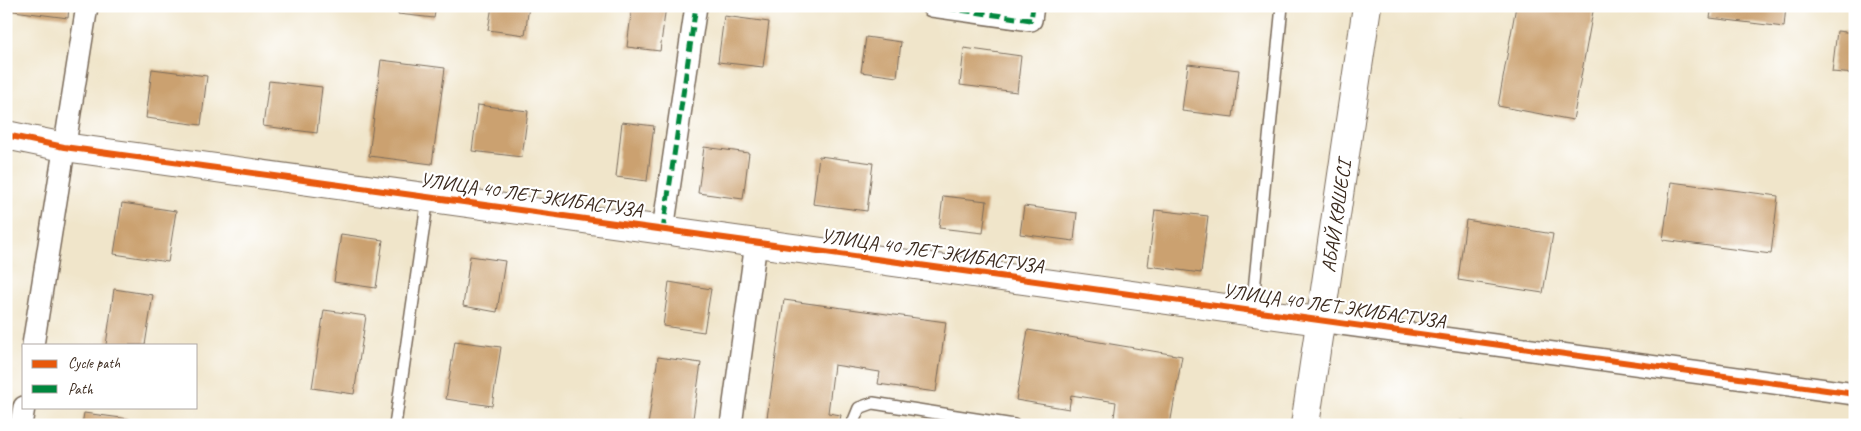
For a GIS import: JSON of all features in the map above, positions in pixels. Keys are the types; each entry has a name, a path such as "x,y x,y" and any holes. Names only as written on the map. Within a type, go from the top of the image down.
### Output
{"street":[{"path":"34,344 87,6"},
{"path":"663,230 696,6"},
{"path":"932,6 1031,20 1032,6"},
{"name":"АБАЙ КӨШЕСІ","path":"1304,425 1367,6"},
{"name":"УЛИЦА 40 ЛЕТ ЭКИБАСТУЗА","path":"6,135 64,147 1855,394"},
{"path":"731,425 756,243"},
{"path":"21,425 24,408"}],"lane":[{"path":"1252,312 1282,6"},
{"path":"395,425 428,197"},
{"path":"852,425 859,408 873,403 986,423 1014,425"}],"green space":[{"path":"1461,419 1504,425 1460,425"}],"building":[{"path":"6,6 69,6 68,18 6,10"},
{"path":"399,6 436,6 434,18 398,14"},
{"path":"492,6 529,6 525,35 488,30"},
{"path":"632,6 666,6 660,51 627,47"},
{"path":"1516,6 1594,6 1573,120 1498,106"},
{"path":"1712,6 1786,6 1784,27 1710,18"},
{"path":"724,16 769,22 763,67 718,62"},
{"path":"1837,31 1855,33 1855,74 1832,72"},
{"path":"866,37 901,42 897,77 861,72"},
{"path":"964,48 1021,56 1017,92 960,85"},
{"path":"381,60 445,68 432,164 369,156"},
{"path":"1188,64 1239,70 1233,117 1182,111"},
{"path":"152,69 207,76 201,125 146,118"},
{"path":"269,81 322,87 317,133 263,126"},
{"path":"478,105 528,111 522,157 472,151"},
{"path":"622,122 654,126 647,181 616,177"},
{"path":"704,147 749,153 743,199 698,193"},
{"path":"819,156 873,163 867,211 813,204"},
{"path":"1671,182 1778,196 1771,254 1663,240"},
{"path":"943,196 987,201 983,233 939,228"},
{"path":"122,203 176,211 168,262 114,254"},
{"path":"1024,206 1077,213 1074,241 1020,234"},
{"path":"1155,210 1208,216 1201,273 1148,266"},
{"path":"1466,220 1553,234 1543,293 1458,280"},
{"path":"341,234 383,240 376,288 334,282"},
{"path":"470,256 505,261 497,312 463,306"},
{"path":"669,282 711,289 704,332 663,326"},
{"path":"114,289 153,295 145,344 106,344"},
{"path":"784,300 946,322 936,392 878,384 880,372 834,365 828,413 841,415 839,425 766,425"},
{"path":"324,310 366,316 354,394 312,388"},
{"path":"1028,330 1182,356 1170,425 1113,425 1116,402 1071,395 1069,409 1016,400"},
{"path":"455,341 501,347 492,406 446,399"},
{"path":"658,357 701,363 692,425 648,425"},
{"path":"84,413 129,419 128,425 82,425"}],"marked path":[{"path":"663,230 696,6"},
{"path":"932,6 1031,20 1033,6"}],"cycle path":[{"path":"6,135 64,147 1855,394"}]}
